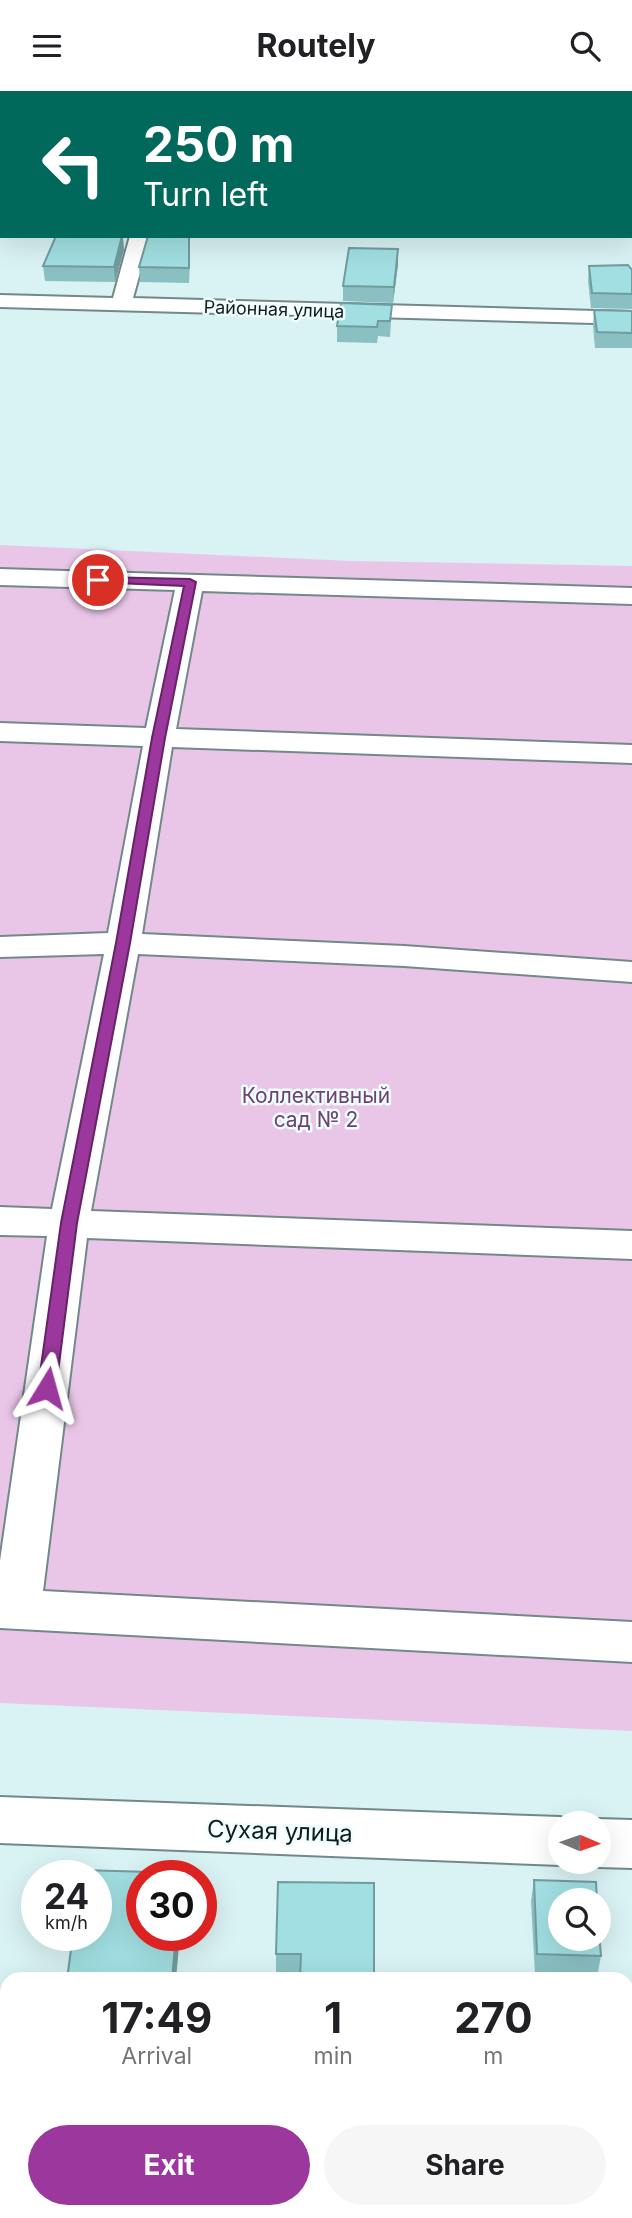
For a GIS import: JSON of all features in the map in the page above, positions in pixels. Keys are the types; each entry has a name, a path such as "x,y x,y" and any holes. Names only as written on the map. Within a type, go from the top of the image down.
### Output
{"street":[{"path":"121,305 139,238"},
{"name":"Районная улица","path":"0,301 632,319"},
{"path":"0,577 632,596"},
{"path":"190,582 69,1223 9,1609 632,1642"},
{"path":"0,732 632,754"},
{"path":"0,947 123,943 404,956 632,972"},
{"path":"0,1220 632,1245"},
{"name":"Сухая улица","path":"0,1820 548,1842"},
{"path":"611,1843 632,1844"}],"green space":[{"name":"Коллективный сад № 2","path":"0,545 351,561 632,566 632,1731 0,1703"}],"building":[{"path":"55,238 121,238 114,267 43,266"},
{"path":"147,238 189,238 189,268 139,267"},
{"path":"349,248 398,249 394,287 343,286"},
{"path":"628,265 632,270 632,294 592,293 589,266"},
{"path":"341,303 392,305 390,321 378,321 377,327 337,326"},
{"path":"594,310 632,311 632,333 597,332"},
{"path":"112,1871 126,1871 126,1951 175,1951 173,1972 68,1972 71,1951 112,1951"},
{"path":"534,1880 596,1882 596,1888 548,1888 548,1951 601,1951 601,1956 537,1954"},
{"path":"278,1882 374,1883 374,1972 300,1972 301,1954 276,1954"}],"route":[{"path":"47,1388 69,1223 190,582 98,580"}]}
